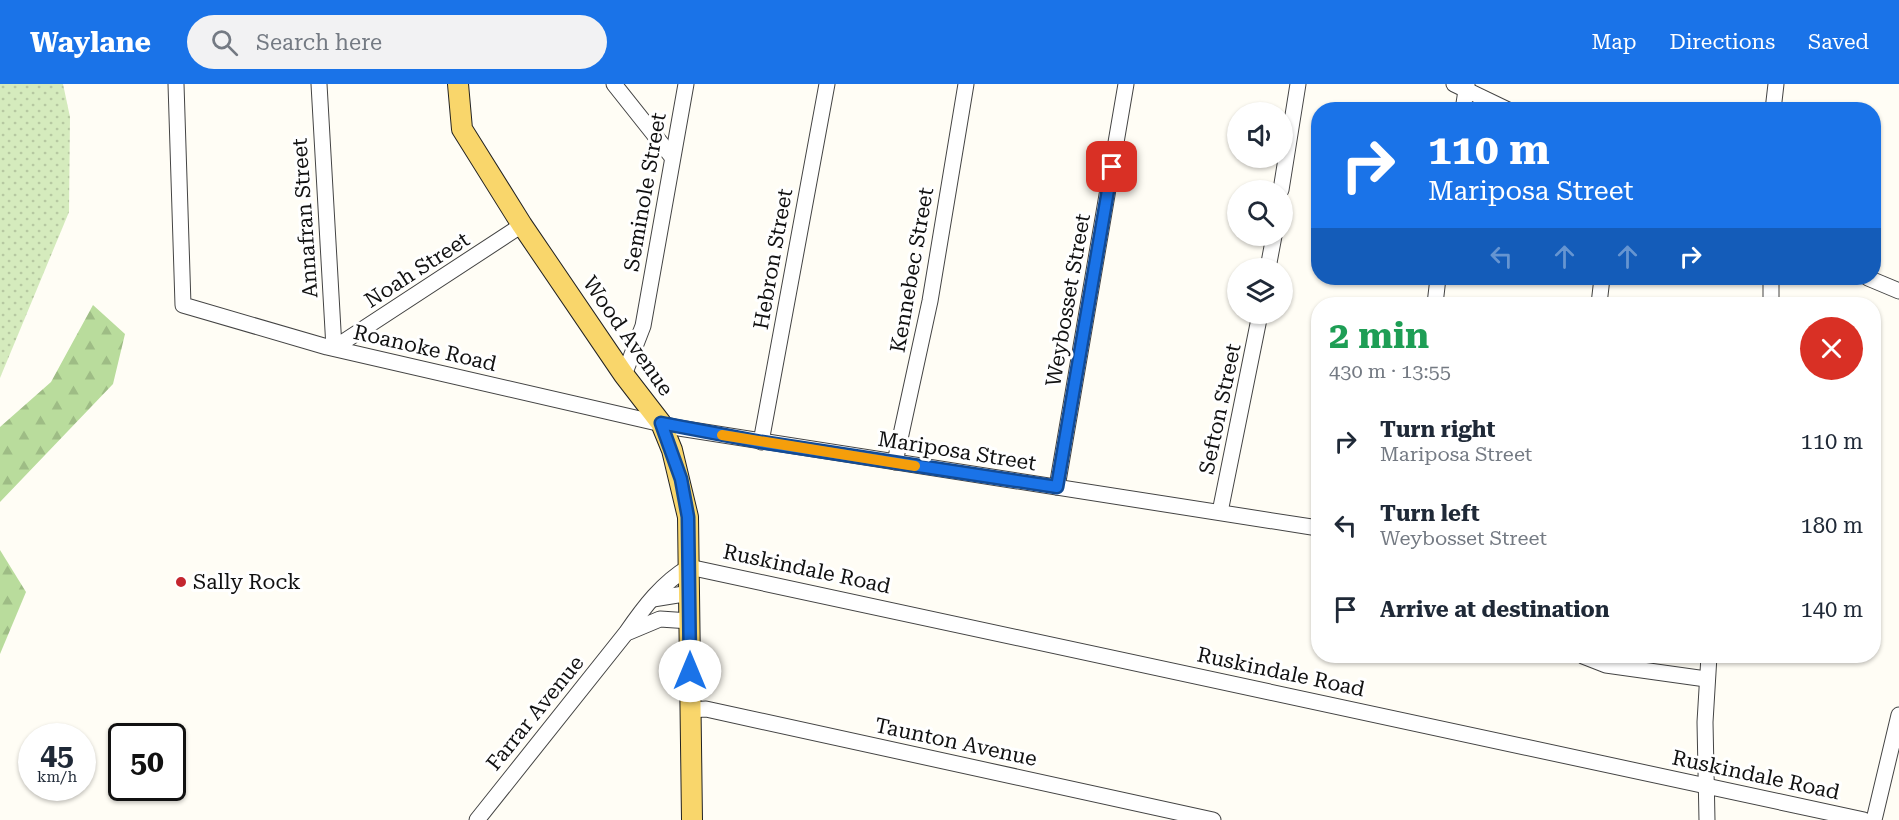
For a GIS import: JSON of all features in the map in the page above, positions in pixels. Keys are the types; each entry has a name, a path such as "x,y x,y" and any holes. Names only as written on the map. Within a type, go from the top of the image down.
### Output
{"main road":[{"name":"Wood Avenue","path":"458,84 462,129 522,225 624,375 661,423 682,488 688,517 692,820"}],"street":[{"name":"Roanoke Road","path":"176,84 183,305 334,348 661,423"},
{"name":"Annafran Street","path":"319,84 334,348"},
{"path":"614,84 672,157"},
{"name":"Seminole Street","path":"624,375 643,326 686,84"},
{"name":"Hebron Street","path":"761,442 827,84"},
{"name":"Kennebec Street","path":"895,462 930,301 966,84"},
{"name":"Weybosset Street","path":"1057,487 1126,84"},
{"path":"1283,180 1298,84"},
{"path":"1774,102 1776,84"},
{"path":"1463,102 1462,86 1493,102"},
{"name":"Noah Street","path":"334,348 448,276 522,225"},
{"path":"1881,283 1899,291"},
{"name":"Sefton Street","path":"1220,512 1258,324"},
{"name":"Mariposa Street","path":"661,423 761,442 1311,527"},
{"name":"Farrar Avenue","path":"477,820 645,606 670,578 689,567"},
{"name":"Ruskindale Road","path":"689,567 1864,820"},
{"path":"653,599 690,593"},
{"name":"Farrar Avenue","path":"626,633 660,619 690,621"},
{"path":"1601,663 1706,679"},
{"path":"1707,820 1706,679 1708,663"},
{"name":"Taunton Avenue","path":"690,710 706,709 1213,820"},
{"path":"1874,820 1899,715"}],"green space":[{"path":"0,84 63,84 70,117 69,212 0,378"},
{"path":"93,305 125,334 113,384 0,502 0,427 51,382"},
{"path":"0,550 26,592 0,654"}],"slow traffic":[{"path":"722,435 915,466"}],"place":[{"name":"Sally Rock","path":"181,582"}],"route":[{"path":"690,671 688,517 681,479 661,423 761,442 1057,487 1112,167"}]}
